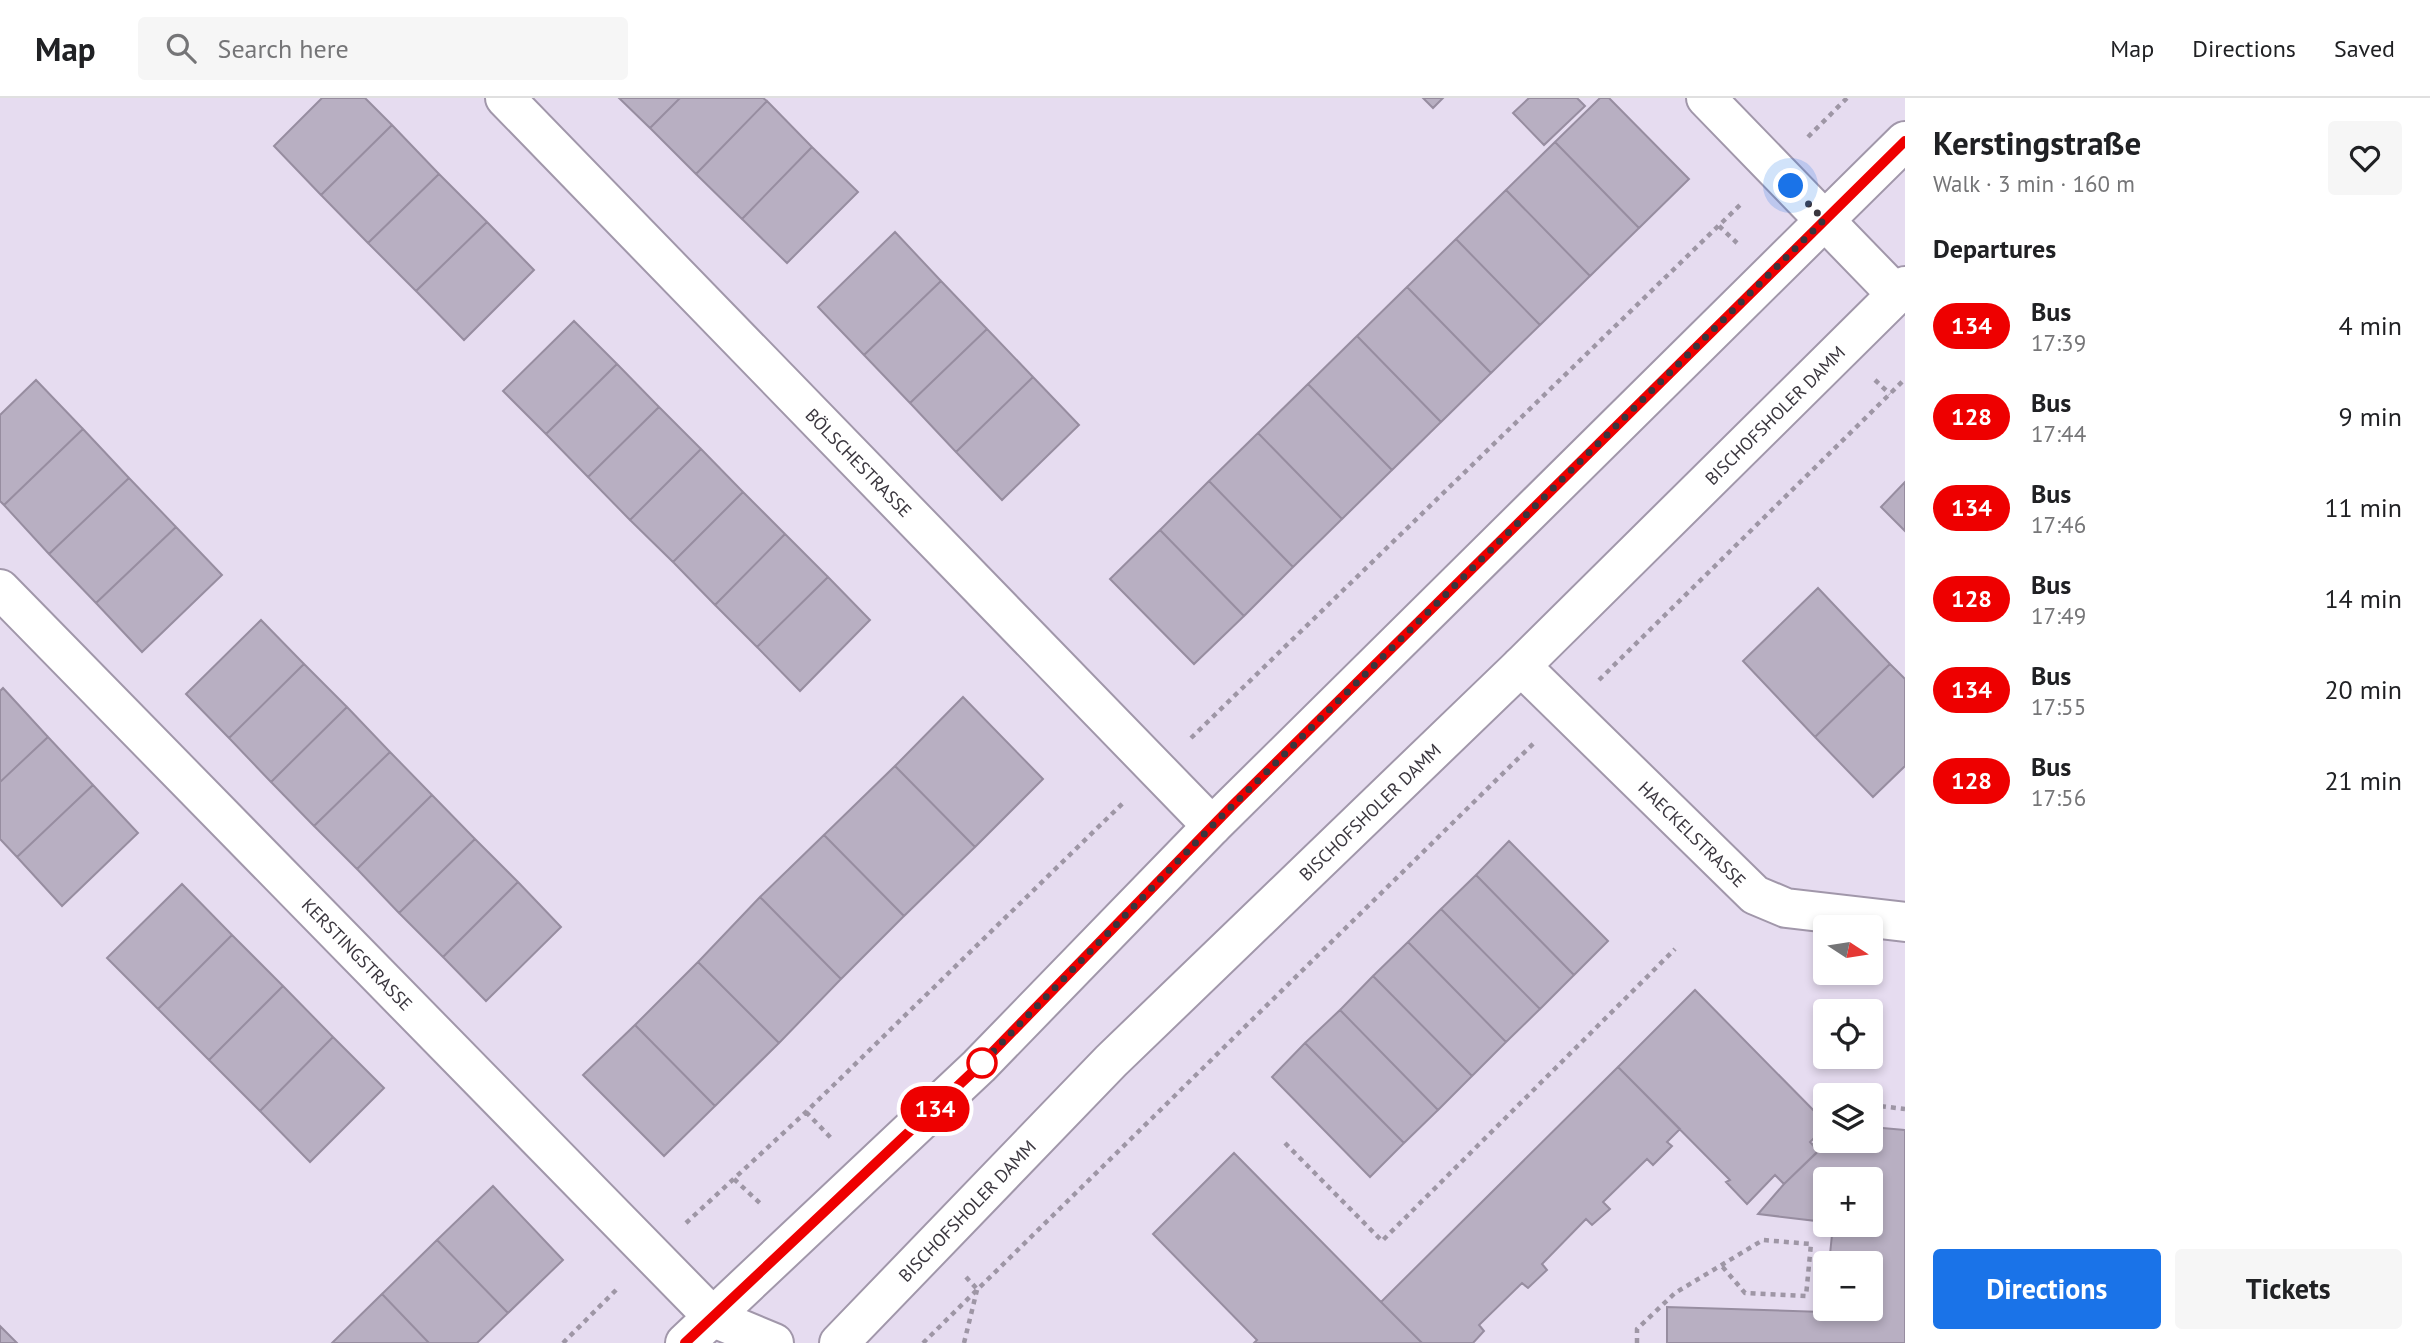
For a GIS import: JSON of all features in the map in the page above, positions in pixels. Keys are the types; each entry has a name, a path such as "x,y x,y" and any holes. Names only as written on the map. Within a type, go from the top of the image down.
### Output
{"main road":[{"name":"BÖLSCHESTRASSE","path":"505,98 1212,826"},
{"path":"1706,98 1824,220 1901,290"},
{"path":"685,1343 717,1331 1212,826 1905,141"},
{"name":"BISCHOFSHOLER DAMM","path":"839,1343 1111,1061 1521,666 1901,290"},
{"name":"KERSTINGSTRASSE","path":"0,589 652,1255 717,1331"},
{"name":"HAECKELSTRASSE","path":"1521,666 1755,895 1786,908 1905,922"},
{"path":"717,1331 774,1343"}],"path":[{"path":"1802,142 1847,98"},
{"path":"1183,746 1746,198"},
{"path":"563,1343 652,1255 806,1112 1134,793"},
{"path":"1285,1143 1382,1241 1675,949"},
{"path":"923,1343 1240,1031"},
{"path":"1883,1106 1905,1109"},
{"path":"1637,1343 1637,1329 1675,1293 1721,1265 1763,1240 1811,1244 1806,1296 1745,1293 1721,1265"},
{"path":"963,1343 977,1289"}],"building":[{"path":"322,98 365,98 392,125 321,195 274,146"},
{"path":"619,98 680,98 650,128"},
{"path":"680,98 763,98 767,101 696,174 650,128"},
{"path":"1423,98 1443,98 1433,108"},
{"path":"1529,98 1577,98 1585,106 1544,145 1513,113"},
{"path":"1600,98 1609,98 1689,179 1639,228 1555,142"},
{"path":"767,101 812,147 742,219 696,174"},
{"path":"392,125 439,174 368,243 321,195"},
{"path":"1555,142 1639,228 1590,276 1506,190"},
{"path":"812,147 858,192 787,263 742,219"},
{"path":"439,174 487,222 416,291 368,243"},
{"path":"1506,190 1590,276 1540,325 1456,239"},
{"path":"487,222 534,270 464,340 416,291"},
{"path":"895,232 941,281 864,355 818,307"},
{"path":"1456,239 1540,325 1491,373 1407,287"},
{"path":"941,281 987,329 910,403 864,355"},
{"path":"1407,287 1491,373 1441,422 1357,336"},
{"path":"574,321 617,364 546,434 503,391"},
{"path":"987,329 1033,377 956,452 910,403"},
{"path":"1357,336 1441,422 1392,470 1308,384"},
{"path":"617,364 659,407 588,477 546,434"},
{"path":"1033,377 1079,425 1002,500 956,452"},
{"path":"36,380 83,429 4,505 0,501 0,415"},
{"path":"1308,384 1392,470 1342,519 1258,433"},
{"path":"659,407 701,449 630,520 588,477"},
{"path":"83,429 129,478 49,554 4,505"},
{"path":"1258,433 1342,519 1293,567 1209,481"},
{"path":"701,449 743,492 673,562 630,520"},
{"path":"129,478 176,527 96,603 49,554"},
{"path":"1209,481 1293,567 1244,616 1160,530"},
{"path":"1905,482 1905,531 1881,507"},
{"path":"743,492 785,534 715,605 673,562"},
{"path":"176,527 222,575 142,652 96,603"},
{"path":"1160,530 1244,616 1194,664 1110,579"},
{"path":"785,534 828,577 757,647 715,605"},
{"path":"828,577 870,620 800,691 757,647"},
{"path":"1818,588 1890,664 1815,737 1743,661"},
{"path":"261,620 304,664 229,738 186,694"},
{"path":"304,664 347,707 271,782 229,738"},
{"path":"1890,664 1905,679 1905,766 1873,797 1815,737"},
{"path":"3,688 48,737 0,782 0,691"},
{"path":"963,697 1043,779 975,847 895,766"},
{"path":"347,707 390,752 314,826 271,782"},
{"path":"48,737 93,785 17,857 0,839 0,782"},
{"path":"390,752 432,795 357,869 314,826"},
{"path":"895,766 975,847 904,916 824,835"},
{"path":"93,785 138,833 62,906 17,857"},
{"path":"432,795 475,839 399,913 357,869"},
{"path":"824,835 904,916 841,979 760,897"},
{"path":"475,839 518,882 443,957 399,913"},
{"path":"1509,841 1608,941 1574,975 1476,875"},
{"path":"1476,875 1574,975 1540,1009 1441,909"},
{"path":"518,882 561,927 486,1001 443,957"},
{"path":"182,884 232,935 158,1009 107,958"},
{"path":"760,897 841,979 779,1043 698,962"},
{"path":"1441,909 1540,1009 1506,1042 1408,942"},
{"path":"232,935 283,986 209,1060 158,1009"},
{"path":"1408,942 1506,1042 1472,1076 1373,976"},
{"path":"698,962 779,1043 715,1106 635,1025"},
{"path":"1373,976 1472,1076 1438,1110 1340,1010"},
{"path":"283,986 333,1037 260,1111 209,1060"},
{"path":"1695,990 1813,1110 1813,1139 1810,1142 1813,1153 1816,1153 1784,1184 1775,1175 1747,1204 1726,1182 1730,1180 1618,1067"},
{"path":"1340,1010 1438,1110 1404,1143 1305,1043"},
{"path":"635,1025 715,1106 664,1156 583,1075"},
{"path":"333,1037 384,1088 310,1162 260,1111"},
{"path":"1305,1043 1404,1143 1370,1177 1272,1077"},
{"path":"1618,1067 1680,1129 1667,1142 1672,1146 1653,1165 1647,1159 1603,1202 1610,1209 1592,1225 1586,1219 1542,1264 1547,1270 1528,1288 1522,1283 1479,1325 1484,1331 1473,1343 1422,1343 1381,1302"},
{"path":"1883,1128 1905,1130 1905,1343 1667,1343 1667,1307 1813,1312 1813,1321 1883,1321 1883,1251 1830,1251 1832,1237 1883,1237 1883,1167 1813,1167 1813,1221 1758,1214 1816,1153 1883,1153"},
{"path":"1234,1153 1422,1343 1254,1343 1257,1340 1153,1234"},
{"path":"493,1186 563,1260 508,1313 437,1240"},
{"path":"437,1240 508,1313 477,1343 429,1343 382,1294"},
{"path":"382,1294 429,1343 332,1343"},
{"path":"0,1326 17,1343 0,1343"}],"bus line":[{"name":"134","path":"685,1343 979,1066 1231,807 1905,141"}],"route":[{"path":"982,1063 979,1066 1212,826 1824,220 1791,186"}]}
